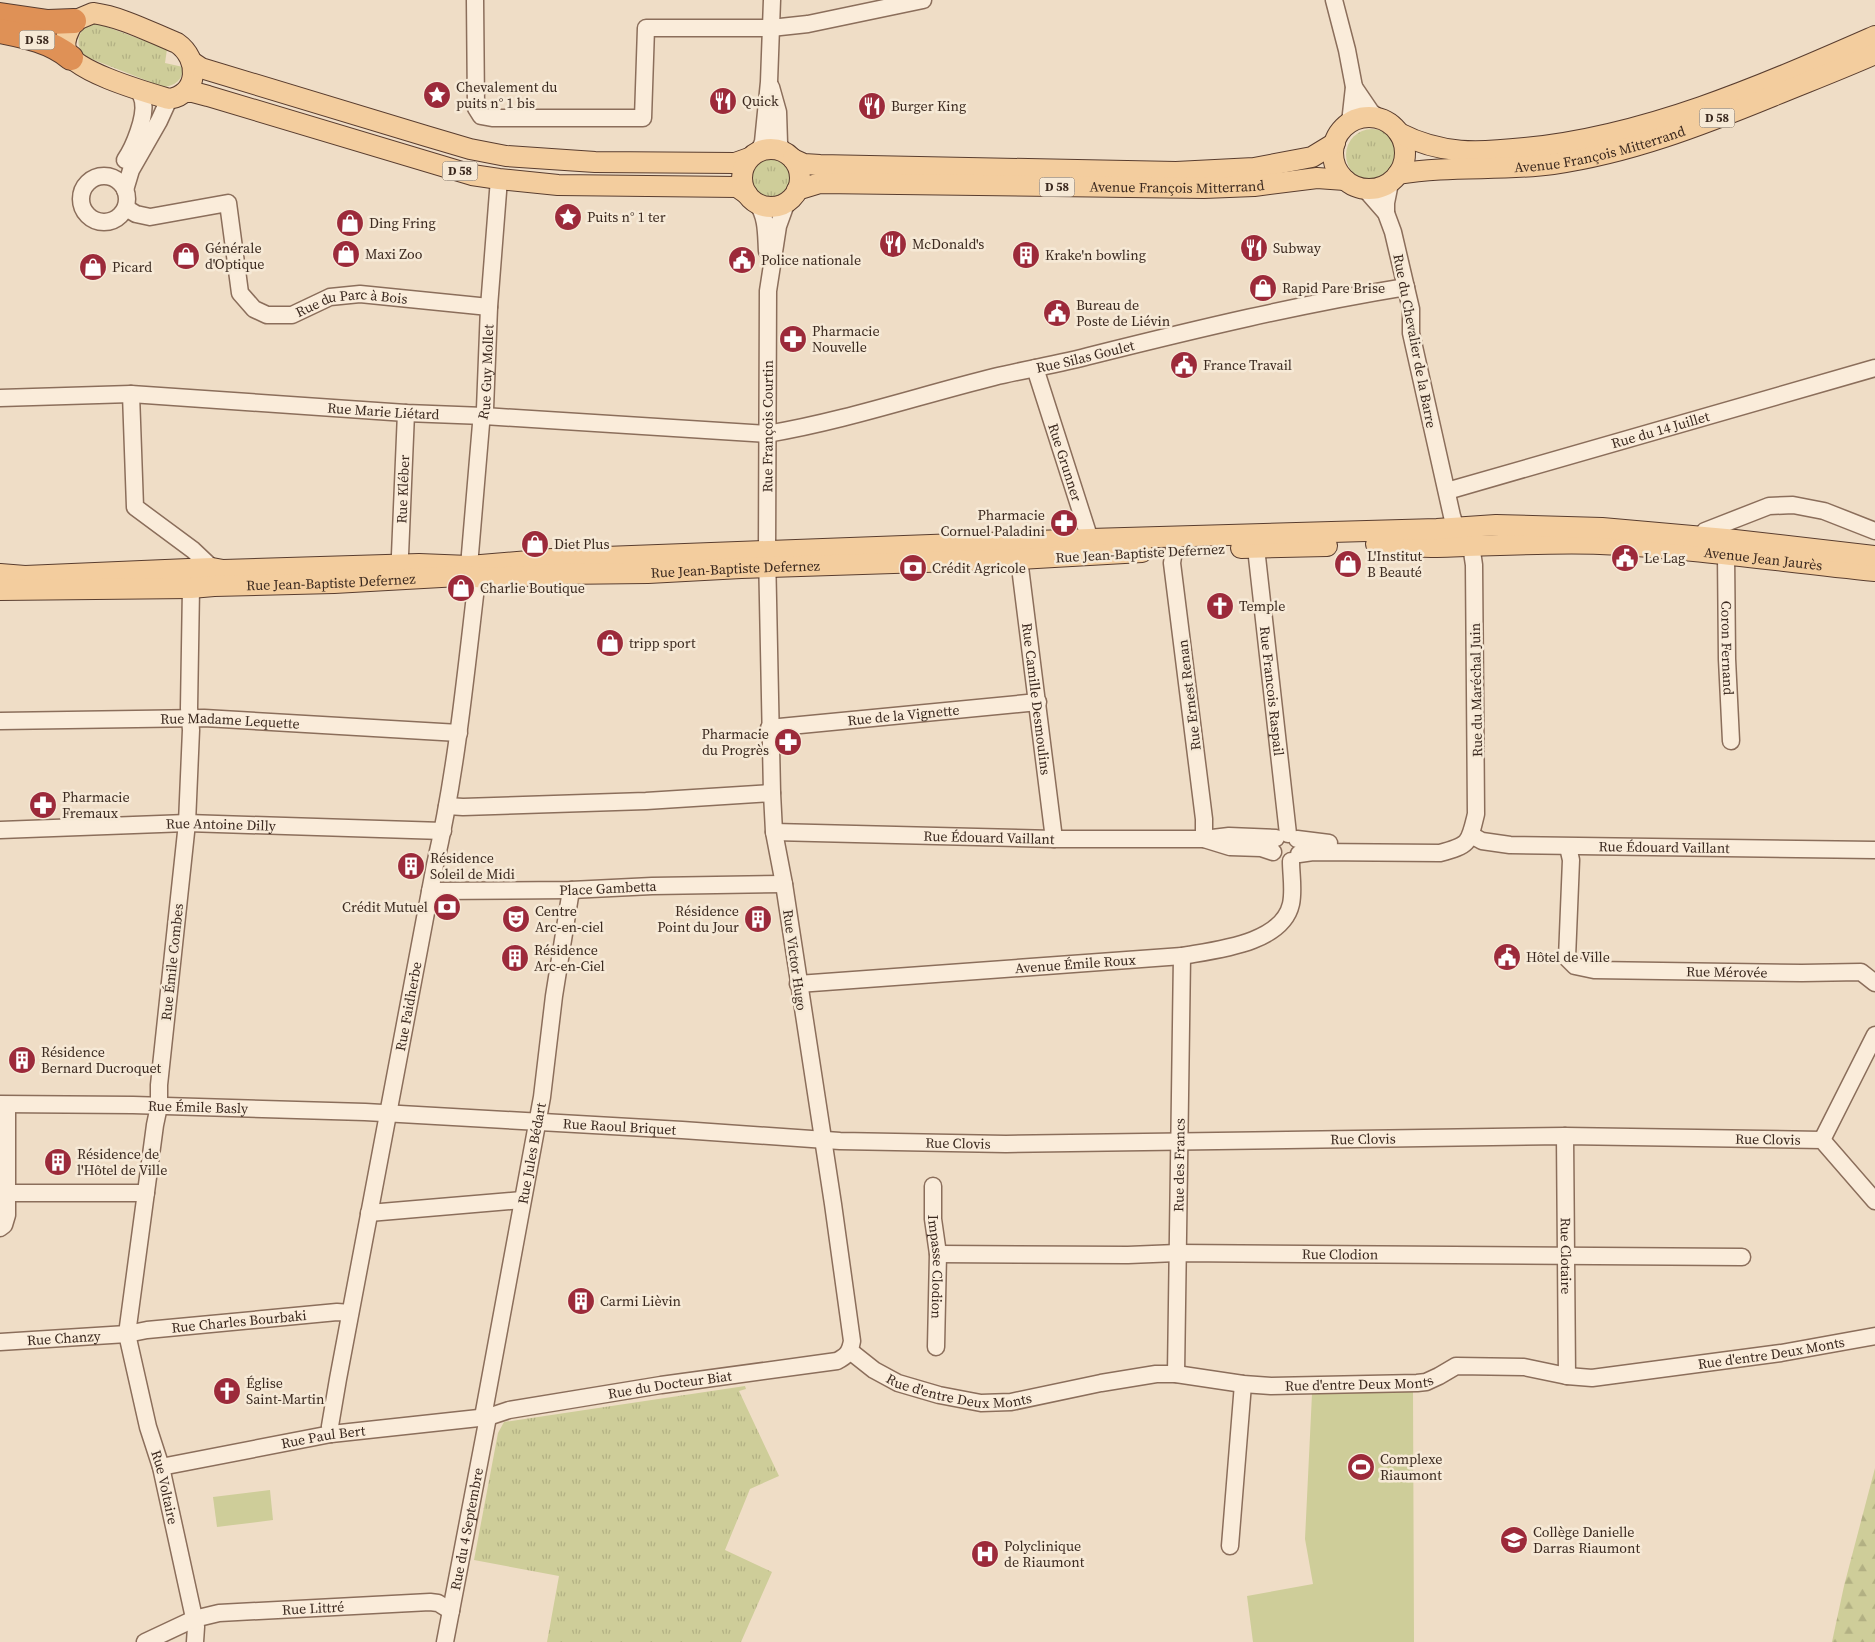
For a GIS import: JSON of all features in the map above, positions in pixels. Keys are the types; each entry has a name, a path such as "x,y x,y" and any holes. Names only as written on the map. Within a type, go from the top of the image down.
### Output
{"highway":[{"name":"D 58","path":"0,15 48,22 87,11"},
{"name":"D 58","path":"0,31 46,43 59,49 70,58"}],"main road":[{"path":"87,11 125,22 177,43 184,48 192,62 193,79 177,96 139,90 80,65 70,58 66,50 66,39 87,11"},
{"name":"Avenue François Mitterrand","path":"1399,133 1418,143 1440,149 1468,152 1563,144 1621,132 1712,102 1875,36"},
{"name":"Avenue François Mitterrand","path":"1394,179 1448,168 1509,168 1554,164 1649,142 1737,111 1875,54"},
{"name":"D 58","path":"192,62 201,68 417,134 470,149 506,156 614,162 735,163 754,155"},
{"name":"D 58","path":"177,96 193,92 208,96 472,175 558,185 729,187 737,188 752,198"},
{"path":"1364,118 1380,119 1387,122 1399,133 1404,144 1405,157 1404,165 1394,179 1382,187 1365,189 1351,184 1340,174 1334,159 1335,143 1338,135 1350,123 1364,118"},
{"name":"Avenue François Mitterrand","path":"820,174 1176,172 1254,168 1312,157 1335,143"},
{"path":"771,148 788,155 798,169 800,180 792,196 772,206 752,198 743,185 744,166 754,155 771,148"},
{"name":"D 58","path":"788,155 820,174 792,196"},
{"name":"Avenue François Mitterrand","path":"820,174 1204,188 1254,186 1317,178 1345,180"},
{"name":"Avenue Jean Jaurès","path":"1456,528 1496,525 1602,528 1875,556"},
{"name":"Rue Jean-Baptiste Defernez","path":"0,574 25,576 212,568 223,570 402,564 473,572 1092,547 1456,528"},
{"name":"Rue Jean-Baptiste Defernez","path":"767,559 1019,559 1092,547 1174,550 1399,544 1428,547 1472,545"},
{"name":"Avenue Jean Jaurès","path":"1472,545 1598,544 1726,554 1875,571"},
{"name":"Rue Jean-Baptiste Defernez","path":"0,590 191,588 334,583 459,576 473,572"}],"street":[{"path":"475,0 476,108 482,116 492,118 643,118 646,28 772,28 808,24 923,0"},
{"path":"754,155 763,142 770,82 772,0"},
{"path":"1334,0 1354,87 1350,123"},
{"path":"770,82 778,112 779,144 788,155"},
{"path":"1354,87 1371,112 1380,119"},
{"path":"110,177 119,170 130,153 142,117 143,101 139,90"},
{"path":"125,190 131,170 159,121 177,96"},
{"path":"97,177 110,177 119,182 125,190 127,196 126,208 114,221 96,222 88,217 81,206 82,190 88,182 97,177"},
{"name":"Rue Guy Mollet","path":"473,572 481,424 484,416 489,306 499,179"},
{"path":"1386,213 1386,203 1394,179"},
{"path":"1365,189 1386,213"},
{"path":"769,284 778,226 792,196"},
{"path":"752,198 762,211 766,226 769,284"},
{"name":"Rue du Parc à Bois","path":"126,208 136,214 150,217 228,203 240,293 254,309 267,315 292,315 330,297 360,294 489,306"},
{"name":"Rue du Chevalier de la Barre","path":"1386,213 1393,232 1411,309 1411,333 1456,528"},
{"name":"Rue François Courtin","path":"767,559 769,284"},
{"name":"Rue Silas Goulet","path":"767,434 883,408 992,378 1233,320 1406,287"},
{"name":"Rue Grunner","path":"1035,368 1092,547"},
{"name":"Rue du 14 Juillet","path":"1446,491 1875,368"},
{"path":"132,394 135,506 194,550 212,568"},
{"name":"Rue Marie Liétard","path":"0,398 132,394 406,413 484,416 767,434"},
{"name":"Rue Kléber","path":"402,564 400,555 406,413"},
{"name":"Avenue Jean Jaurès","path":"1703,538 1705,531 1769,506 1793,505 1824,511 1875,531"},
{"path":"1456,528 1472,545"},
{"name":"Rue du Maréchal Juin","path":"1466,841 1476,814 1477,772 1474,562 1472,545"},
{"name":"Rue Francois Raspail","path":"1256,548 1287,846"},
{"name":"Rue Ernest Renan","path":"1174,550 1172,563 1204,819 1204,839"},
{"name":"Coron Fernand","path":"1726,554 1727,659 1731,741"},
{"name":"Rue Victor Hugo","path":"767,559 769,728 774,832 784,884 833,1204 852,1341 850,1351"},
{"name":"Rue Camille Desmoulins","path":"1019,559 1054,839"},
{"name":"Rue Faidherbe","path":"331,1434 330,1426 350,1313 430,891 448,806 459,733 476,587 473,572"},
{"name":"Rue Émile Combes","path":"127,1334 159,1106 159,1085 187,823 191,588"},
{"name":"Rue de la Vignette","path":"769,728 1038,702"},
{"name":"Rue Madame Lequette","path":"0,721 190,718 459,733"},
{"path":"448,806 646,801 772,793"},
{"name":"Rue Antoine Dilly","path":"0,830 187,823 443,830"},
{"name":"Rue Édouard Vaillant","path":"774,832 1054,839 1204,839 1229,836 1287,846 1312,842 1439,845 1482,841 1500,844 1568,847 1875,850"},
{"name":"Avenue Émile Roux","path":"798,984 1182,956 1225,949 1271,932 1285,918 1291,903 1287,846"},
{"name":"Rue Mérovée","path":"1568,847 1571,860 1567,958 1575,966 1594,970 1861,972 1875,983"},
{"name":"Place Gambetta","path":"430,891 571,890 652,886 784,884"},
{"name":"Rue Jules Bédart","path":"486,1417 537,1121 571,890"},
{"name":"Rue des Francs","path":"1176,1374 1182,956"},
{"path":"1875,1035 1822,1140 1875,1201"},
{"path":"0,1228 4,1225 7,1215 8,1193 4,1105"},
{"name":"Rue Émile Basly","path":"4,1105 159,1106 388,1113"},
{"name":"Rue Raoul Briquet","path":"388,1113 822,1139"},
{"name":"Rue Clovis","path":"822,1139 1006,1144 1565,1136 1822,1140"},
{"name":"Rue Clotaire","path":"1565,1136 1567,1376"},
{"name":"Impasse Clodion","path":"933,1186 933,1219 938,1254 936,1347"},
{"path":"8,1193 146,1193"},
{"path":"369,1213 522,1200"},
{"name":"Rue Clodion","path":"938,1254 1128,1255 1177,1253 1742,1257"},
{"name":"Rue Charles Bourbaki","path":"127,1334 147,1330 337,1312 350,1313"},
{"name":"Rue Chanzy","path":"0,1342 127,1334"},
{"name":"Rue Voltaire","path":"127,1334 148,1427 161,1467 194,1619 195,1642"},
{"name":"Rue d'entre Deux Monts","path":"850,1351 874,1370 898,1383 940,1395 981,1403 1011,1402 1124,1379 1176,1374 1243,1384 1271,1386 1417,1384 1426,1382 1456,1366 1524,1367 1567,1376 1592,1378 1781,1353 1875,1336"},
{"name":"Rue du Docteur Biat","path":"486,1417 510,1410 652,1387 837,1361 846,1357 850,1351"},
{"path":"1230,1546 1243,1384"},
{"name":"Rue Paul Bert","path":"161,1467 331,1434 486,1417"},
{"name":"Rue du 4 Septembre","path":"445,1642 486,1417"},
{"path":"433,1602 455,1587"},
{"name":"Rue Littré","path":"145,1642 194,1619 220,1614 433,1602 451,1610"}],"green space":[{"path":"92,24 99,24 167,49 165,63 183,67 180,79 175,84 163,87 84,56 79,47 79,37 83,29"},
{"path":"1372,129 1382,131 1390,137 1396,145 1398,155 1396,165 1390,173 1382,179 1372,181 1362,179 1354,173 1348,165 1346,155 1348,145 1354,137 1362,131"},
{"path":"775,157 782,160 788,166 791,177 790,185 782,194 775,197 767,197 760,194 752,185 751,173 754,166 763,158"},
{"path":"745,1386 746,1389 739,1391 779,1476 750,1489 725,1550 772,1572 741,1642 547,1642 559,1576 474,1560 498,1433 504,1422"},
{"name":"Complexe Riaumont","path":"1413,1391 1414,1642 1253,1642 1247,1596 1313,1584 1305,1539 1312,1394"},
{"path":"1875,1468 1875,1642 1832,1642 1844,1586"},
{"path":"270,1490 273,1520 217,1527 213,1497"}],"place":[{"name":"Chevalement du puits n° 1 bis","path":"437,95"},
{"name":"Quick","path":"723,101"},
{"name":"Burger King","path":"872,106"},
{"name":"Puits n° 1 ter","path":"568,217"},
{"name":"Ding Fring","path":"350,223"},
{"name":"McDonald's","path":"893,244"},
{"name":"Subway","path":"1254,248"},
{"name":"Maxi Zoo","path":"346,254"},
{"name":"Krake'n bowling","path":"1026,255"},
{"name":"Générale d'Optique","path":"186,256"},
{"name":"Police nationale","path":"742,260"},
{"name":"Picard","path":"93,267"},
{"name":"Rapid Pare Brise","path":"1263,288"},
{"name":"Bureau de Poste de Liévin","path":"1057,313"},
{"name":"Pharmacie Nouvelle","path":"793,339"},
{"name":"France Travail","path":"1184,365"},
{"name":"Pharmacie Cornuel Paladini","path":"1064,523"},
{"name":"Diet Plus","path":"535,544"},
{"name":"Le Lag","path":"1625,558"},
{"name":"L'Institut B Beauté","path":"1348,564"},
{"name":"Crédit Agricole","path":"913,568"},
{"name":"Charlie Boutique","path":"461,588"},
{"name":"Temple","path":"1220,606"},
{"name":"tripp sport","path":"610,643"},
{"name":"Pharmacie du Progrès","path":"788,742"},
{"name":"Pharmacie Fremaux","path":"43,805"},
{"name":"Résidence Soleil de Midi","path":"411,866"},
{"name":"Crédit Mutuel","path":"447,907"},
{"name":"Centre Arc-en-ciel","path":"516,919"},
{"name":"Résidence Point du Jour","path":"758,919"},
{"name":"Hôtel de Ville","path":"1507,957"},
{"name":"Résidence Arc-en-Ciel","path":"515,958"},
{"name":"Résidence Bernard Ducroquet","path":"22,1060"},
{"name":"Résidence de l'Hôtel de Ville","path":"58,1162"},
{"name":"Carmi Lièvin","path":"581,1301"},
{"name":"Église Saint-Martin","path":"227,1391"},
{"name":"Complexe Riaumont","path":"1361,1467"},
{"name":"Collège Danielle Darras Riaumont","path":"1514,1540"},
{"name":"Polyclinique de Riaumont","path":"985,1554"}]}
